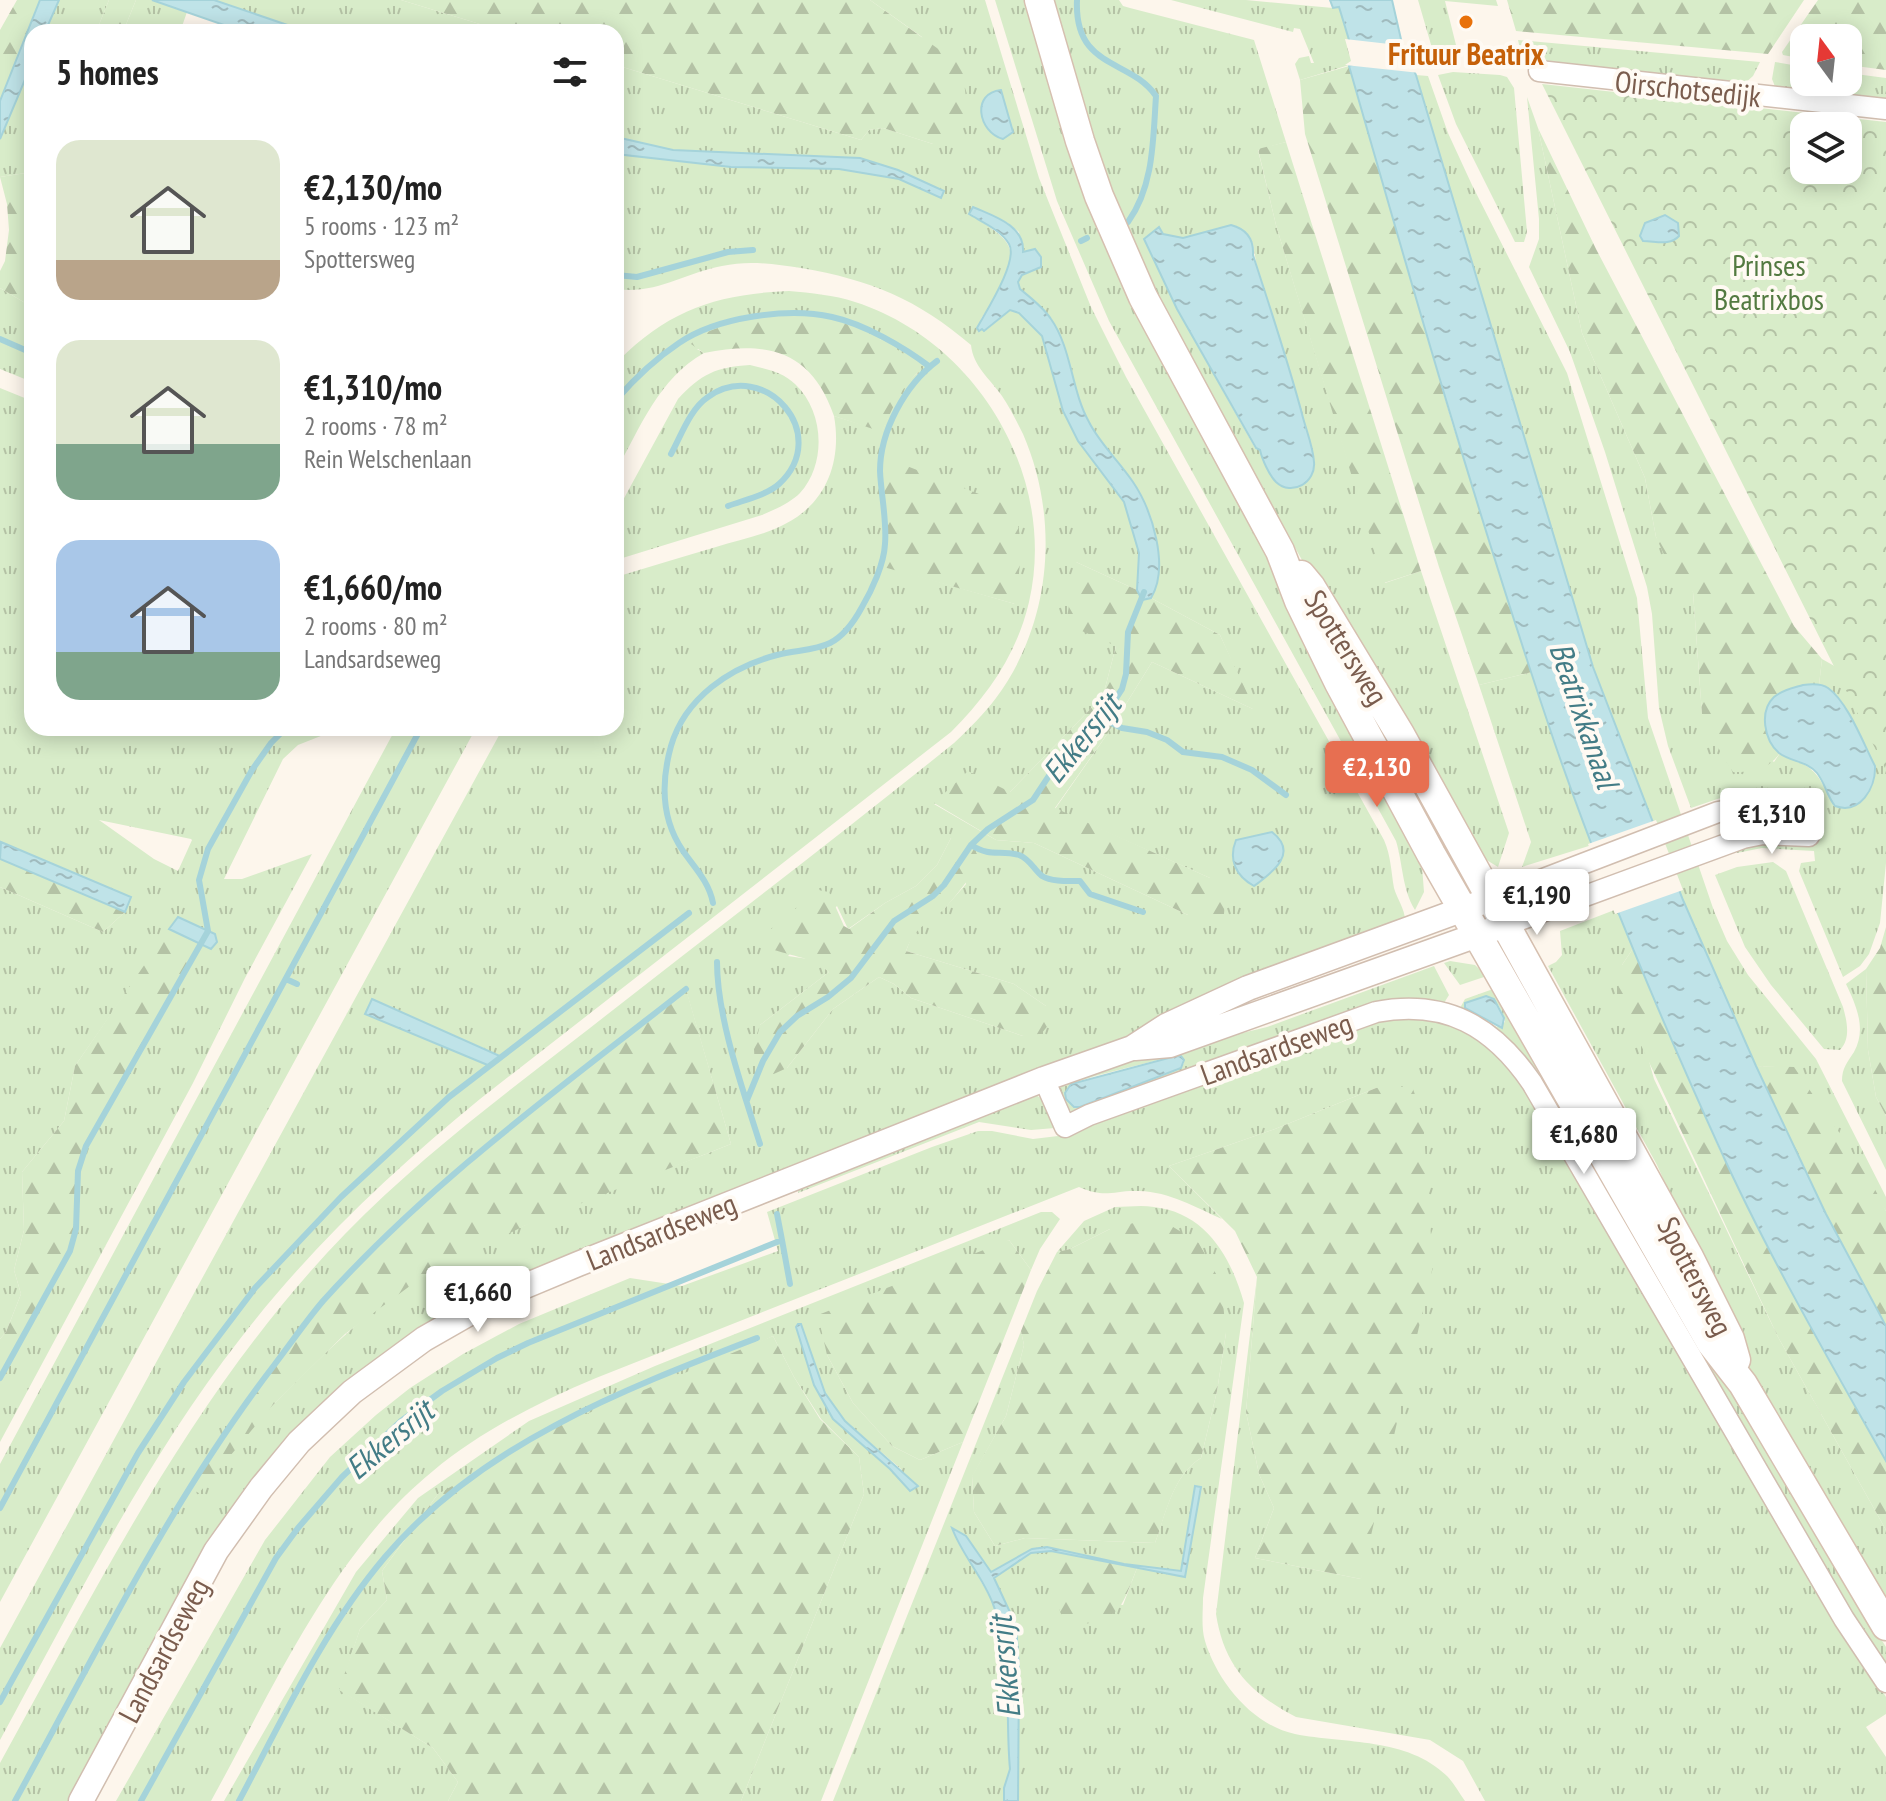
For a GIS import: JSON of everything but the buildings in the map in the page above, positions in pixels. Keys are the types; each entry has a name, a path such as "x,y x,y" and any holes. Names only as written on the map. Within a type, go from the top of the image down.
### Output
{"main road":[{"name":"Spottersweg","path":"1039,0 1080,141 1123,254 1164,337 1280,551 1299,601 1339,683 1477,935 1711,1343 1743,1384 1886,1626"},
{"name":"Spottersweg","path":"1280,551 1311,587 1366,677 1506,925 1689,1257 1730,1339 1743,1384"}],"street":[{"name":"Oirschotsedijk","path":"1539,71 1886,109"},
{"path":"1491,899 1718,812 1772,803 1802,806"},
{"path":"1506,925 1743,838 1763,834 1809,836"},
{"name":"Landsardseweg","path":"81,1801 216,1551 261,1488 299,1442 352,1392 424,1339 494,1299 592,1258 1044,1079 1132,1048 1166,1026 1248,988 1491,899"},
{"name":"Landsardseweg","path":"1132,1048 1170,1045 1506,925"},
{"name":"Landsardseweg","path":"1044,1079 1065,1127 1089,1115 1362,1016 1404,1008 1450,1016"},
{"name":"Spottersweg","path":"1450,1016 1477,1026 1496,1039 1516,1059 1532,1083 1844,1619 1886,1682"}],"green space":[{"path":"17,0 40,0 30,24 24,24 24,40 0,101 0,30"},
{"path":"59,0 109,0 99,24 48,24"},
{"path":"109,0 136,0 126,24 99,24"},
{"path":"136,0 152,0 187,12 183,24 126,24"},
{"path":"214,0 401,0 480,24 284,24"},
{"path":"401,0 870,0 962,66 969,122 944,143 933,144 883,128 869,130 861,140 624,67 624,24 480,24"},
{"path":"870,0 985,0 1039,178 1091,307 1126,377 1384,840 1394,888 1405,920 1129,1036 516,1280 309,1422 70,1801 0,1801 0,1763 115,1555 197,1420 292,1293 374,1206 464,1127 954,743 991,704 1015,669 1039,604 1044,570 1042,501 1035,467 1023,434 1002,396 979,366 971,345 932,315 892,294 850,279 801,268 762,263 732,264 657,286 624,290 624,155 731,167 839,169 899,179 941,198 944,191 898,170 860,158 673,150 624,139 624,67 861,140 869,130 883,128 933,144 922,37","holes":["974,207 1008,223 1019,232 1023,252 1041,267 1022,275 1018,282 1020,289 1037,303 1058,331 1083,410 1099,438 1133,482 1152,523 1159,571 1151,598 1220,635 1253,709 1152,662 1055,809 1210,878 1188,915 1034,843 996,840 934,804 1010,792 1103,696 1116,646 1076,562 1137,590 1139,553 1124,502 1078,441 1063,411 1042,336 1019,313 1010,310 985,331 979,326 1003,281 1010,248 997,233 970,214","951,838 966,884 944,909 914,930 906,951 1014,984 1046,1006 1023,1036 911,998 879,977 833,1009 787,1068 760,1025 829,972 815,960 788,956 837,906 848,929 916,886 937,865","686,990 731,1144 536,1220 423,1276 362,1320 271,1407 474,1155"]},
{"path":"995,0 1025,0 1062,123 1289,594 1337,711 1422,866 1424,892 1415,910 1405,885 1396,841 1109,321 1057,201"},
{"path":"1048,0 1119,0 1123,6 1254,40 1286,142 1258,150 1276,225 1385,583 1421,571 1509,833 1498,867 1485,859 1302,560 1171,328 1118,218","holes":["1230,225 1250,237 1253,244 1294,488 1283,486 1261,450 1255,448 1177,309 1163,234 1183,238"]},
{"path":"1171,0 1246,0 1339,6 1356,63 1300,80 1295,64 1299,58 1309,56 1311,63 1314,63 1300,29 1294,28 1293,32"},
{"path":"1418,0 1496,0 1498,6 1445,1 1456,45 1450,45 1434,55"},
{"path":"1507,0 1804,0 1768,54 1516,31"},
{"path":"1818,0 1886,0 1886,70 1862,67 1862,24 1801,24"},
{"path":"1518,40 1760,62 1753,76 1744,84 1533,65 1522,58"},
{"path":"1790,40 1790,56 1782,52"},
{"path":"1775,62 1790,65 1790,91 1776,89 1772,79"},
{"path":"1349,66 1452,423 1532,672 1479,685 1439,567 1305,134 1300,80"},
{"path":"1453,72 1500,75 1507,77 1514,88 1527,232 1524,242 1515,242 1456,124 1438,75"},
{"path":"1416,75 1428,76 1448,133 1472,185 1567,373 1637,598 1648,718 1714,911 1727,941 1748,975 1816,1059 1886,1197 1886,1211 1794,1068 1756,1066 1683,900 1593,667"},
{"path":"1862,75 1886,78 1886,101 1840,96 1862,96"},
{"path":"24,82 24,173 0,177 0,139"},
{"name":"Prinses Beatrixbos","path":"1542,84 1795,112 1790,112 1790,184 1862,184 1862,119 1886,122 1886,770"},
{"path":"1527,97 1538,128 1582,333 1645,478 1656,537 1693,592 1702,714 1774,762 1780,753 1804,765 1820,779 1829,797 1859,736 1838,699 1819,685 1822,659 1845,672 1886,686 1886,863 1880,923 1869,954 1860,966 1843,977 1799,871 1801,863 1815,861 1814,851 1762,848 1737,853 1725,819 1766,794 1735,793 1691,808 1668,746 1659,708 1647,587 1570,352 1529,267 1539,239 1539,219"},
{"path":"1538,128 1596,249 1794,626 1822,659 1819,685 1812,684 1765,726 1773,746 1780,753 1760,769 1733,772 1702,714 1693,592 1677,583 1656,537 1645,478 1582,333"},
{"path":"1286,142 1421,571 1384,583 1276,225 1258,149"},
{"path":"24,173 24,302 0,288 0,271 5,261 9,230 0,177"},
{"path":"0,288 24,302 24,379 0,369"},
{"path":"789,291 855,302 899,321 938,348 971,381 999,420 1019,462 1031,508 1035,555 1029,602 1009,656 989,688 951,732 480,1099 415,1154 323,1242 240,1339 173,1434 112,1534 0,1740 0,1648 499,736 624,736 624,575 760,534 799,515 812,504 828,479 836,448 834,416 882,431 901,392 918,373 880,339 697,349 704,353 688,363 663,390 624,456 624,356 657,328 676,317 717,301","holes":["880,472 1015,604 880,565 885,546","372,999 501,1057 366,1014"]},
{"path":"784,316 824,318 854,327 891,345 922,369 903,390 882,432 834,416 813,376 784,355 747,348 704,353 691,344 698,337 721,327"},
{"path":"750,365 774,372 790,380 805,395 812,408 818,437 815,467 809,481 792,500 762,515 624,558 624,498 678,399 710,373"},
{"path":"0,388 24,398 24,736 321,736 298,745 283,759 224,879 242,879 312,854 0,1442 0,1378 70,1251 78,1171 86,1146 201,944 211,949 178,918 75,1066 64,1121 22,1172 24,1230 14,1270 21,1294 6,1332 0,1339 0,887 103,932 125,912 131,897 1,842","holes":["99,820 192,840 178,871 154,859"]},
{"path":"881,456 1015,508 1022,548 1015,604 880,566 885,546"},
{"path":"1076,562 1137,590 1142,600 1151,598 1220,635 1255,710 1152,662 1108,733 1055,808 1210,878 1225,898 1224,914 1205,920 1188,915 1034,843 996,840 934,803 968,771 1010,792 1103,696 1116,646 1066,624"},
{"path":"1532,672 1592,845 1522,867 1531,842 1479,685"},
{"path":"392,736 472,736 0,1602 0,1464"},
{"path":"951,838 971,845 981,860 947,906 919,929 906,951 1014,984 1046,1006 1050,1023 1041,1034 1023,1036 911,998 879,977 833,1009 787,1068 767,1077 755,1067 754,1049 760,1025 829,972 807,959 766,947 764,935 818,890 829,892 844,926 849,929 885,903 916,886 937,865"},
{"path":"0,859 125,912 103,932 0,887"},
{"path":"1773,862 1786,871 1843,1007 1847,1035 1840,1050 1824,1049 1771,985 1745,947 1715,875 1737,867"},
{"path":"1617,909 1634,947 1622,965 1654,1079 1778,1337 1886,1530 1886,1607 1795,1454 1748,1366 1657,1165 1548,966 1562,955 1560,931"},
{"path":"1886,927 1886,1116 1876,1097 1868,1050 1866,969 1880,948"},
{"path":"169,929 201,944 86,1146 78,1171 76,1229 70,1251 0,1378 0,1339 6,1332 21,1294 14,1270 24,1230 22,1172 64,1121 75,1066"},
{"path":"1634,947 1720,1151 1814,1332 1886,1461 1886,1530 1778,1337 1617,994 1622,965"},
{"path":"1444,963 1475,965 1487,976 1460,985"},
{"path":"1434,966 1449,995 1444,1003 1429,1002 1073,1112 1066,1108 1059,1092 1062,1082 1102,1067 1267,1027","holes":["1178,1055 1184,1063 1181,1068 1080,1107 1065,1093 1071,1084"]},
{"path":"1866,969 1868,1050 1876,1097 1886,1116 1886,1170 1842,1081 1844,1069 1860,1035 1856,1009 1846,984"},
{"path":"1496,988 1826,1551 1886,1647 1886,1668 1841,1598 1527,1060 1499,1032 1460,1008 1465,999","holes":["1486,996 1493,999 1503,1014 1505,1022 1497,1027 1466,1010 1466,1003"]},
{"path":"686,989 731,1144 524,1226 422,1277 345,1334 271,1407 199,1493 188,1488 286,1345 365,1257 452,1175"},
{"path":"1389,1017 1437,1019 1480,1038 1515,1071 1809,1576 1886,1697 1886,1714 1866,1727 1886,1757 1886,1801 1485,1801 1463,1761 1430,1740 1296,1717 1265,1698 1242,1676 1225,1649 1216,1614 1257,1277 1246,1412 1259,1474 1274,1508 1255,1558 1361,1579 1376,1088 1275,1129 1169,1166 1222,1219 1161,1194 1139,1191 1103,1193 1079,1187 596,1378 511,1418 433,1471 397,1504 364,1541 307,1625 211,1801 116,1801 265,1540 330,1457 410,1388 463,1354 519,1324 630,1278 682,1286 778,1251 767,1212 932,1147 978,1131 1033,1139 1058,1136"},
{"path":"1756,1066 1794,1067 1855,1155 1886,1211 1886,1326 1826,1214"},
{"path":"1412,1086 1423,1118 1433,1266 1361,1579 1255,1558 1274,1508 1259,1474 1246,1412 1257,1277 1235,1231 1169,1166 1275,1129 1376,1088"},
{"path":"1035,1094 1043,1100 1055,1128 1031,1130 979,1122 798,1193 799,1185"},
{"path":"1149,1206 1172,1211 1202,1228 1224,1254 1244,1303 1203,1598 1204,1636 1218,1671 1238,1699 1264,1721 1279,1729 1314,1737 1375,1744 1413,1754 1447,1776 1465,1801 1018,1801 1019,1668 1016,1625 993,1578 1031,1553 1051,1551 1051,1593 1123,1605 1137,1568 1185,1576 1195,1486 1181,1571 1124,1564 1047,1547 1032,1549 991,1572 966,1536 1005,1641 1010,1769 1004,1801 833,1801 1021,1331 1024,1345 1006,1416 972,1477 974,1512 995,1546 1025,1538 1155,1543 1177,1484 1191,1465 1201,1458 1217,1391 1226,1333 1110,1229 1070,1249 1057,1252 1084,1221 1115,1207"},
{"path":"1041,1212 1052,1212 1060,1219 1040,1249 1031,1270 1009,1240 827,1355 853,1403 892,1446 920,1460 963,1442 821,1801 741,1801 864,1494 859,1457 821,1419 773,1336 438,1494 382,1571 387,1600 360,1629 340,1690 433,1748 458,1782 448,1801 224,1801 356,1572 418,1498 529,1421 655,1366","holes":["801,1324 825,1393 845,1421 901,1469 910,1491 890,1469 833,1419 814,1385 796,1327"]},
{"path":"1157,1217 1199,1243 1221,1283 1226,1333 1217,1391 1201,1458 1191,1465 1177,1485 1155,1543 1025,1538 995,1546 974,1512 972,1476 1006,1416 1024,1345 1021,1331 1037,1291 1057,1252 1070,1249 1110,1229"},
{"path":"1009,1240 1031,1270 963,1442 920,1460 892,1446 853,1403 827,1355 818,1315"},
{"path":"773,1336 820,1419 859,1457 864,1494 741,1801 448,1801 458,1782 433,1748 339,1690 360,1629 387,1600 382,1571 438,1494 565,1423"},
{"path":"1051,1551 1137,1568 1126,1596 1115,1612 1098,1621 1068,1627 1051,1593"}],"water":[{"path":"40,0 59,0 48,24 30,24"},
{"path":"152,0 214,0 284,24 221,24"},
{"name":"Beatrixkanaal","path":"1330,0 1392,0 1403,48 1416,75 1593,667 1683,900 1756,1066 1826,1214 1886,1326 1886,1461 1800,1307 1739,1189 1654,999 1592,846 1527,660 1474,491 1349,66 1356,63 1339,7 1333,8"},
{"path":"24,40 24,82 0,139 0,101"},
{"path":"1001,90 1013,132 1003,139 988,129 981,113 985,98"},
{"path":"624,139 673,150 860,158 898,170 944,191 941,198 899,179 839,169 731,167 624,155"},
{"path":"973,207 1013,228 1019,235 1023,252 1035,249 1041,257 1041,267 1022,275 1018,282 1020,289 1037,303 1058,331 1083,410 1099,438 1133,482 1146,508 1159,555 1159,571 1151,598 1142,600 1137,590 1139,553 1124,502 1078,441 1063,411 1042,336 1019,313 1010,310 984,331 977,328 1005,274 1011,252 1001,235 969,214"},
{"path":"1665,215 1678,223 1679,236 1667,242 1643,241 1640,236 1645,223"},
{"path":"1231,225 1245,232 1250,240 1311,444 1314,469 1307,481 1296,488 1282,486 1271,475 1260,450 1256,448 1177,309 1144,239 1159,227 1163,234 1183,238"},
{"path":"1803,685 1822,685 1835,695 1849,713 1875,766 1869,791 1852,807 1835,806 1817,773 1809,766 1779,753 1770,741 1765,725 1769,703 1780,693"},
{"path":"1272,832 1280,840 1283,855 1269,875 1254,886 1235,867 1233,854 1236,840"},
{"path":"1,842 131,897 125,912 0,859"},
{"path":"178,917 215,934 217,942 211,949 169,929"},
{"path":"1486,996 1494,999 1504,1018 1502,1028 1465,1008 1465,1003"},
{"path":"372,999 502,1057 490,1066 365,1014"},
{"path":"1176,1056 1184,1060 1181,1068 1080,1107 1074,1107 1066,1099 1065,1093 1071,1084"},
{"path":"801,1324 825,1393 845,1421 918,1486 910,1491 890,1469 833,1419 814,1385 796,1327"},
{"path":"1195,1486 1201,1487 1185,1577 1051,1551 1031,1553 994,1578 1016,1625 1019,1668 1018,1801 1004,1801 1010,1769 1003,1643 989,1594 952,1528 966,1536 991,1572 1032,1549 1047,1547 1124,1564 1181,1571"}],"pier":[{"path":"1345,39 1407,46 1420,73 1345,65 1351,61"},
{"path":"1656,820 1683,890 1615,914 1588,844"}],"waterway":[{"name":"Ekkersrijt","path":"1077,0 1078,23 1084,39 1094,51 1145,84 1156,96 1147,178 1137,208 1128,222"},
{"name":"Ekkersrijt","path":"1081,241 1087,238"},
{"path":"624,276 637,277 728,252 753,250"},
{"path":"624,392 654,362 695,334 733,321 774,314 814,314 844,320 883,337 930,367"},
{"path":"0,339 24,350"},
{"name":"Ekkersrijt","path":"713,903 705,882 676,839 667,813 666,773 678,729 698,699 726,676 760,660 830,643 852,622 873,585 884,552 880,471 884,440 905,396 937,361"},
{"path":"671,454 696,408 708,397 729,387 750,387 769,394 785,407 795,424 799,444 794,464 774,488 728,506"},
{"name":"Ekkersrijt","path":"747,1100 763,1061 780,1032 797,1016 851,978 894,921 933,896 971,845 988,829 1033,800 1058,762 1096,729 1122,689 1126,674 1128,632 1144,592"},
{"path":"1103,719 1122,728 1147,732 1167,740 1183,752 1222,757 1252,770 1286,795"},
{"path":"0,1378 70,1251 76,1229 78,1171 86,1146 208,931 199,880 208,849 252,770 278,736"},
{"path":"0,1508 417,736"},
{"path":"971,845 985,851 1019,855 1046,878 1080,881 1090,894 1143,912"},
{"path":"0,1702 138,1453 184,1382 255,1288 341,1197 449,1097 689,913"},
{"name":"Ekkersrijt","path":"717,962 726,1030 760,1144"},
{"path":"286,979 297,984"},
{"path":"15,1801 137,1577 202,1468 317,1309 365,1257 452,1175 686,989"},
{"name":"Ekkersrijt","path":"141,1801 276,1558 342,1477 401,1421 442,1391 528,1343 782,1240 777,1214"},
{"name":"Ekkersrijt","path":"782,1240 790,1284"},
{"path":"239,1801 306,1675 343,1614 385,1557 423,1517 465,1482 556,1425 655,1378 757,1338"}],"place":[{"name":"Frituur Beatrix","path":"1466,22"}]}
